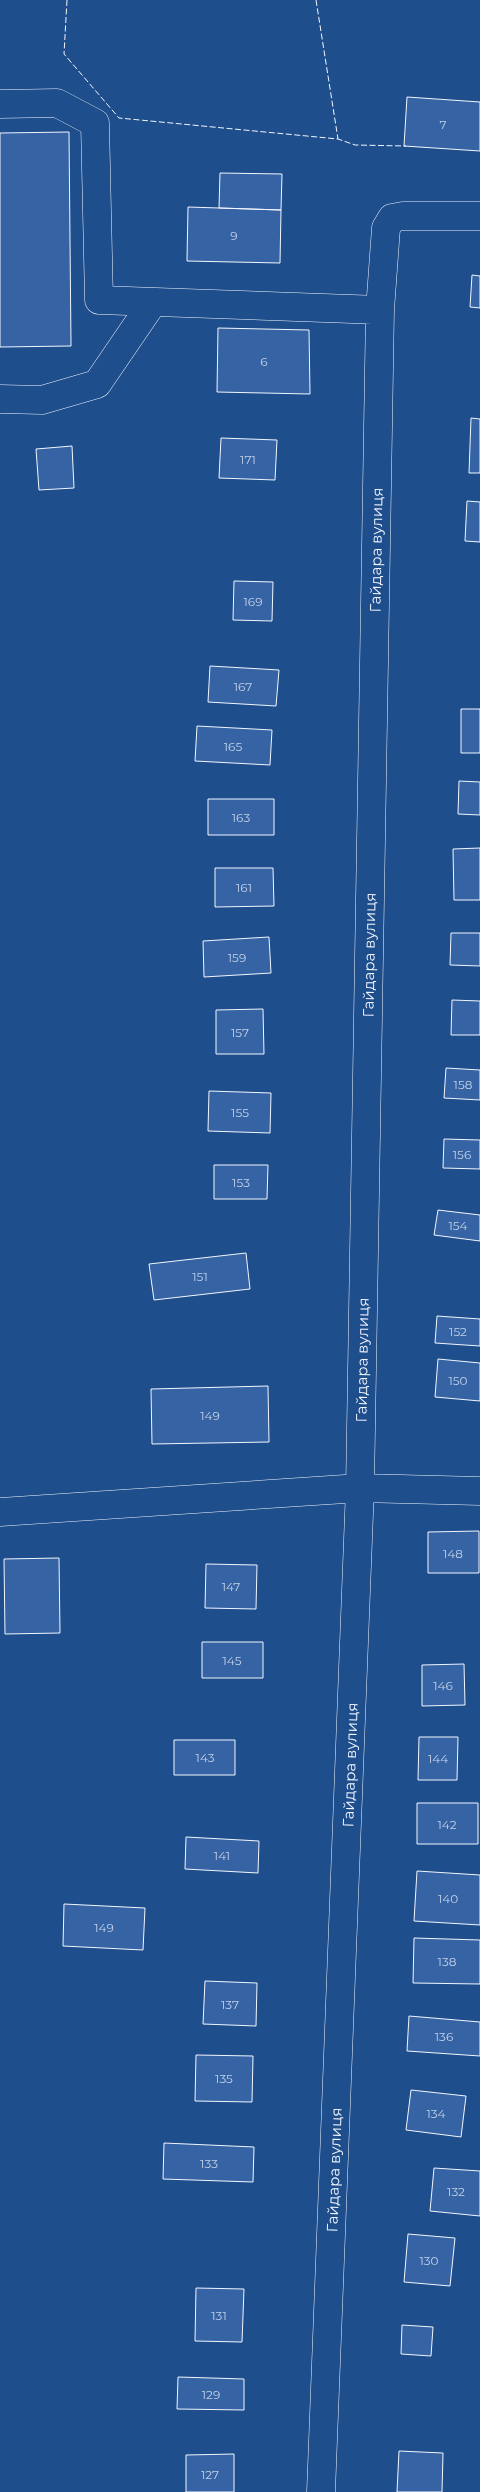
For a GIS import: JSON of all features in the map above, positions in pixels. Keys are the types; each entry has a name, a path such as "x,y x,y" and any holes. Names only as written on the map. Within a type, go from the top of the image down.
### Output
{"street":[{"path":"0,104 57,103 96,123 99,300 380,310"},
{"name":"Гайдара вулиця","path":"321,2492 360,1488 380,310 386,228 392,218 403,216 480,216"},
{"path":"0,399 42,400 97,384 153,302"},
{"path":"0,1512 360,1488 480,1492"}],"building":[{"path":"407,97 480,102 480,151 404,146"},
{"path":"69,132 71,346 0,347 0,133"},
{"path":"220,173 282,174 281,210 219,208"},
{"path":"188,207 281,210 280,263 187,261"},
{"path":"472,275 480,276 480,308 470,307"},
{"path":"218,328 309,330 310,394 217,392"},
{"path":"471,418 480,419 480,473 469,473"},
{"path":"221,438 277,440 275,480 219,478"},
{"path":"72,446 74,488 39,490 36,449"},
{"path":"467,501 480,502 480,542 465,541"},
{"path":"234,581 273,582 272,621 233,620"},
{"path":"210,666 279,670 276,706 208,702"},
{"path":"461,709 480,709 480,753 461,753"},
{"path":"197,726 272,730 270,765 195,761"},
{"path":"459,781 480,782 480,815 458,814"},
{"path":"208,799 274,799 274,835 208,835"},
{"path":"480,848 480,900 454,900 453,849"},
{"path":"215,868 273,868 274,906 215,907"},
{"path":"451,933 480,933 480,966 450,965"},
{"path":"269,937 271,973 204,977 203,941"},
{"path":"452,1000 480,1001 480,1035 451,1035"},
{"path":"263,1009 264,1054 216,1054 216,1010"},
{"path":"446,1068 480,1070 480,1100 444,1098"},
{"path":"209,1091 271,1093 270,1133 208,1131"},
{"path":"444,1139 480,1140 480,1169 443,1168"},
{"path":"214,1165 268,1165 267,1199 214,1199"},
{"path":"438,1210 480,1215 480,1241 434,1235"},
{"path":"246,1253 250,1289 154,1300 149,1264"},
{"path":"437,1316 480,1319 480,1346 435,1343"},
{"path":"438,1359 480,1363 480,1401 435,1397"},
{"path":"268,1386 269,1442 152,1444 151,1389"},
{"path":"479,1531 479,1573 428,1573 428,1532"},
{"path":"59,1558 60,1633 5,1634 4,1559"},
{"path":"206,1564 257,1565 256,1609 205,1608"},
{"path":"202,1642 263,1642 263,1678 202,1678"},
{"path":"464,1664 465,1705 422,1706 422,1665"},
{"path":"419,1737 458,1737 457,1780 418,1780"},
{"path":"174,1740 235,1740 235,1775 174,1775"},
{"path":"417,1803 478,1803 478,1844 417,1844"},
{"path":"186,1837 259,1841 258,1873 185,1869"},
{"path":"417,1871 480,1875 480,1925 414,1921"},
{"path":"64,1904 145,1908 143,1950 63,1946"},
{"path":"414,1938 480,1940 480,1984 413,1983"},
{"path":"205,1981 257,1983 256,2026 203,2024"},
{"path":"409,2016 480,2022 480,2056 407,2051"},
{"path":"196,2055 253,2056 252,2102 195,2101"},
{"path":"411,2090 466,2096 461,2137 406,2130"},
{"path":"164,2143 254,2147 253,2182 163,2179"},
{"path":"434,2168 480,2171 480,2216 430,2211"},
{"path":"408,2234 455,2238 450,2286 404,2282"},
{"path":"196,2288 244,2289 242,2342 195,2341"},
{"path":"402,2325 433,2327 431,2356 401,2354"},
{"path":"178,2377 244,2379 244,2410 177,2409"},
{"path":"399,2451 443,2453 442,2492 397,2492"},
{"path":"234,2454 234,2492 186,2492 186,2455"}],"fence":[{"path":"67,0 64,54 119,118 338,139 355,145 406,146"},
{"path":"316,0 338,139"}]}
